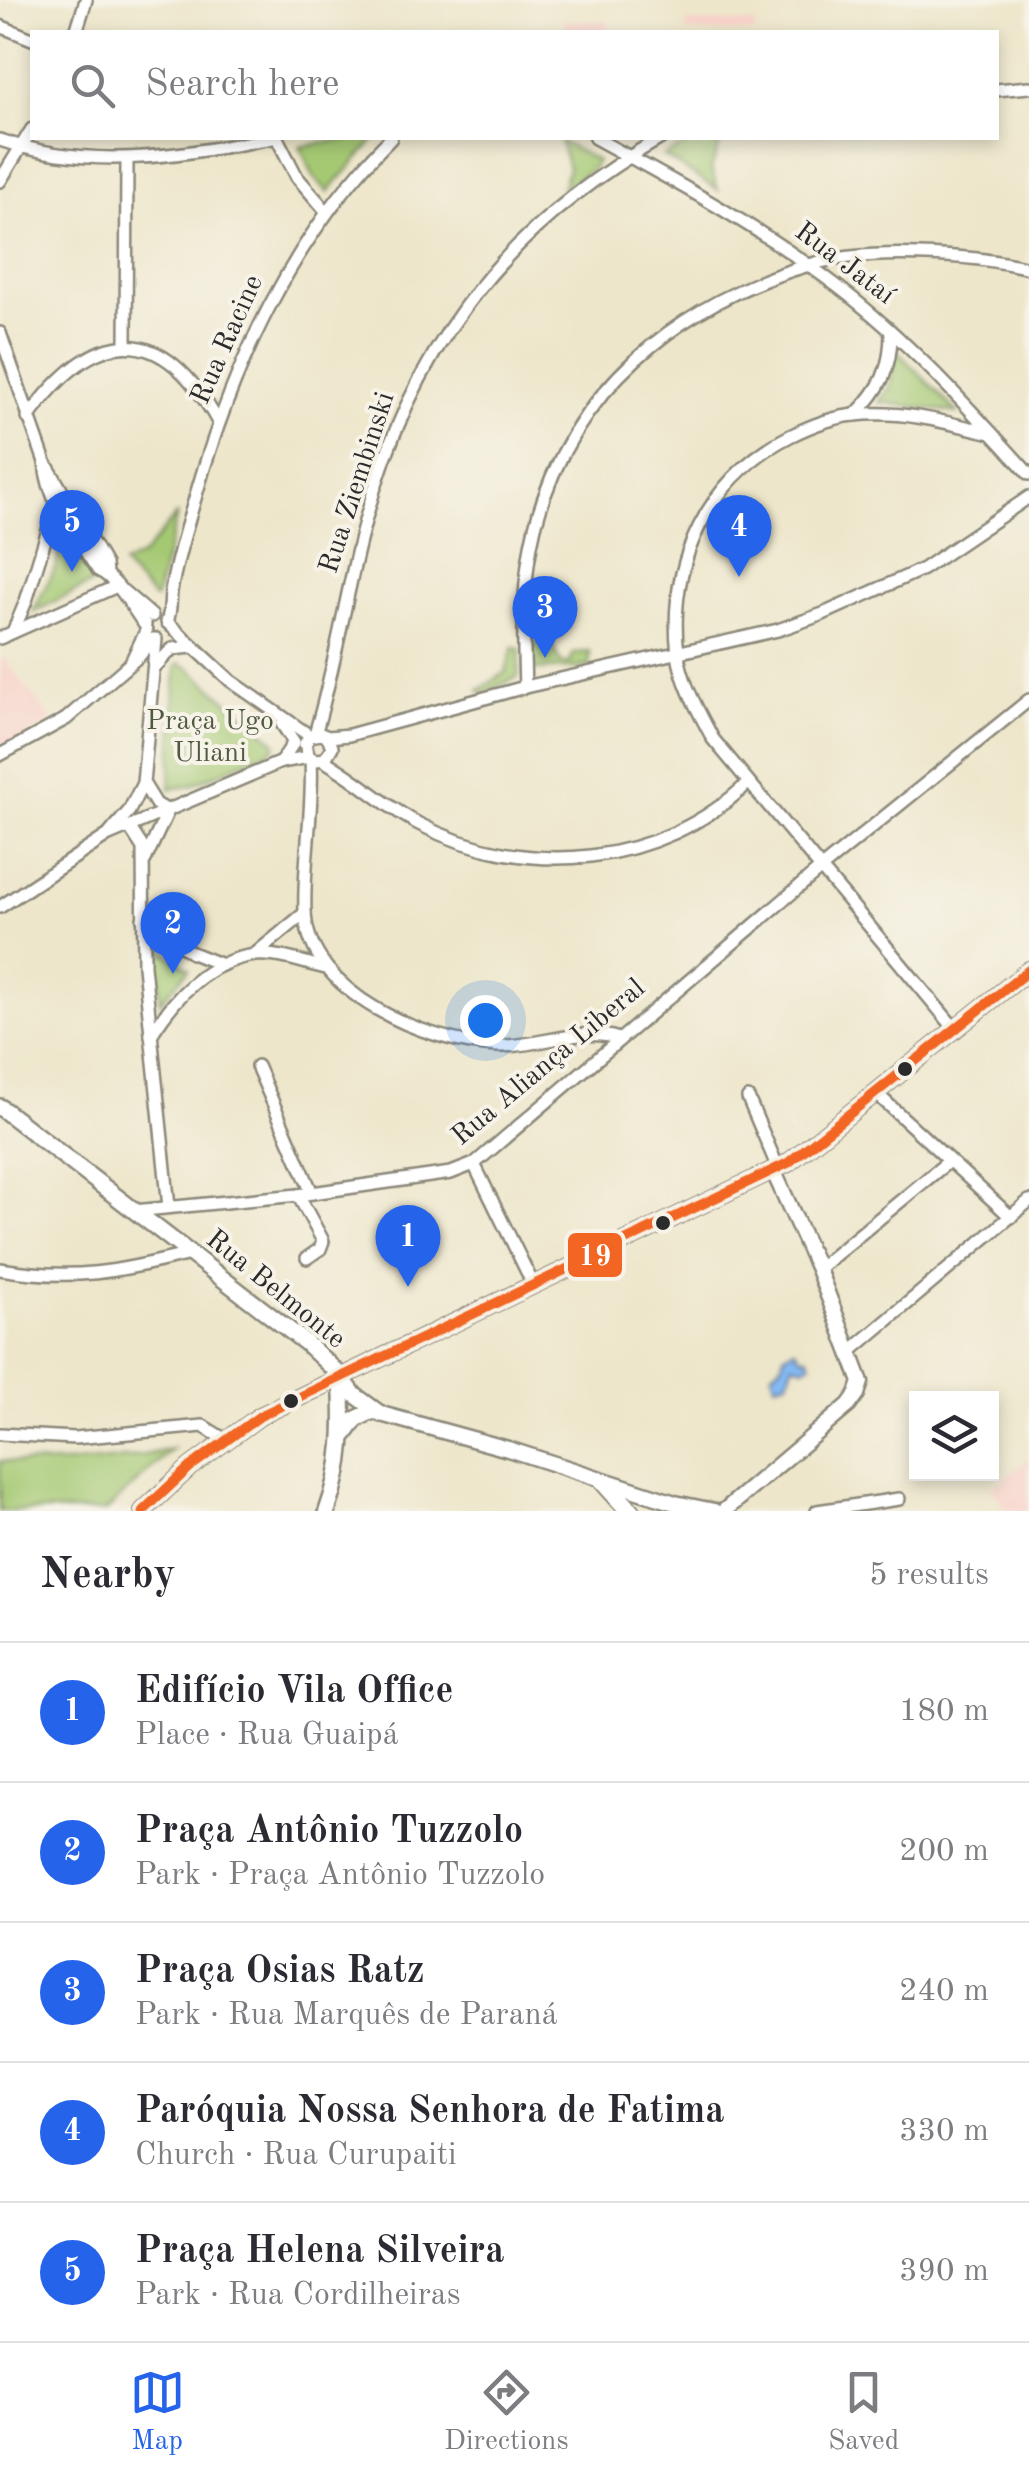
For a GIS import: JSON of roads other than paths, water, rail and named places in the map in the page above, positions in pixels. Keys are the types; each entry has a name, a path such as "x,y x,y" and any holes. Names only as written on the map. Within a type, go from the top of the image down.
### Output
{"main road":[{"path":"143,1511 224,1439 260,1416 776,1169 811,1148 1029,970"},
{"name":"Rua Belmonte","path":"0,1107 306,1343 341,1376"},
{"path":"328,1511 340,1477 345,1434 341,1376"},
{"path":"345,1434 364,1414 381,1414"},
{"path":"604,1482 630,1511"}],"street":[{"path":"77,30 86,0"},
{"path":"0,26 30,39"},
{"path":"999,90 1029,87"},
{"path":"0,181 30,132"},
{"path":"0,140 23,148 126,159 178,156 264,140"},
{"path":"276,140 297,177 327,212"},
{"name":"Rua Racine","path":"107,836 129,811 144,783 155,626 171,593 218,422 267,308 290,266 327,212 388,140"},
{"name":"Rua Jataí","path":"599,140 738,217 808,265 891,332 1029,474"},
{"name":"Rua Ziembinski","path":"305,913 313,786 323,708 361,536 396,428 434,351 478,286 583,188 657,140"},
{"path":"126,159 126,346"},
{"path":"525,687 524,624 534,529 543,501 578,430 621,372 663,334 712,304 808,265 906,256 984,260 1029,268"},
{"path":"855,414 876,392 888,370 891,332"},
{"path":"0,333 45,462 113,581"},
{"path":"28,418 48,391 84,359 108,348 126,346 164,355 180,367 218,422"},
{"path":"956,1030 713,739 697,709 678,654 677,590 697,526 714,499 737,472 768,447 831,419 855,414 900,414 992,433"},
{"path":"45,462 46,476 67,524 98,570 155,626 192,647 320,747 343,772 390,808 462,844 561,859 605,856 668,837 693,825 748,784"},
{"path":"0,906 107,836 349,735 525,687 778,630 875,593 923,569 1029,497"},
{"path":"3,636 50,529 57,501"},
{"path":"50,529 67,524"},
{"path":"3,636 88,597 113,581"},
{"path":"0,755 66,720 131,662 155,626"},
{"path":"154,668 172,649 192,647"},
{"name":"Rua Aliança Liberal","path":"134,1211 298,1195 450,1172 474,1164 756,922 1029,700"},
{"path":"270,710 293,738 281,762"},
{"path":"144,783 156,804 168,810"},
{"path":"143,864 168,810"},
{"path":"130,828 141,843 144,966 169,1208 159,1230"},
{"path":"151,1035 177,998 222,965 254,955 305,913 310,940 326,968 357,997 417,1027 469,1043 524,1044 600,1032 618,1039"},
{"path":"143,919 192,953 222,965"},
{"path":"254,955 326,968"},
{"path":"257,1066 312,1193"},
{"path":"877,1094 1010,1216"},
{"path":"724,1511 742,1505 858,1394 861,1382 748,1098"},
{"path":"818,1269 949,1161"},
{"path":"474,1164 533,1284"},
{"path":"298,1195 323,1241 320,1249 307,1258"},
{"path":"851,1352 1029,1202"},
{"path":"0,1270 81,1276 121,1271 190,1254"},
{"name":"Rua Belmonte","path":"341,1376 355,1395 381,1414 508,1449 675,1503 714,1511"},
{"path":"0,1434 75,1438 203,1426 224,1439"},
{"path":"816,1511 898,1499"}],"water":[{"path":"795,1348 801,1356 808,1356 811,1363 804,1367 793,1364 788,1381 775,1384 772,1373 782,1364 784,1355"}],"place":[{"name":"Praça Helena Silveira","path":"72,572"},
{"name":"Paróquia Nossa Senhora de Fatima","path":"739,577"},
{"name":"Praça Osias Ratz","path":"545,658"},
{"name":"Praça Antônio Tuzzolo","path":"173,974"},
{"name":"Edifício Vila Office","path":"408,1287"}],"park label":[{"name":"Praça Ugo Uliani","path":"210,738"}]}
